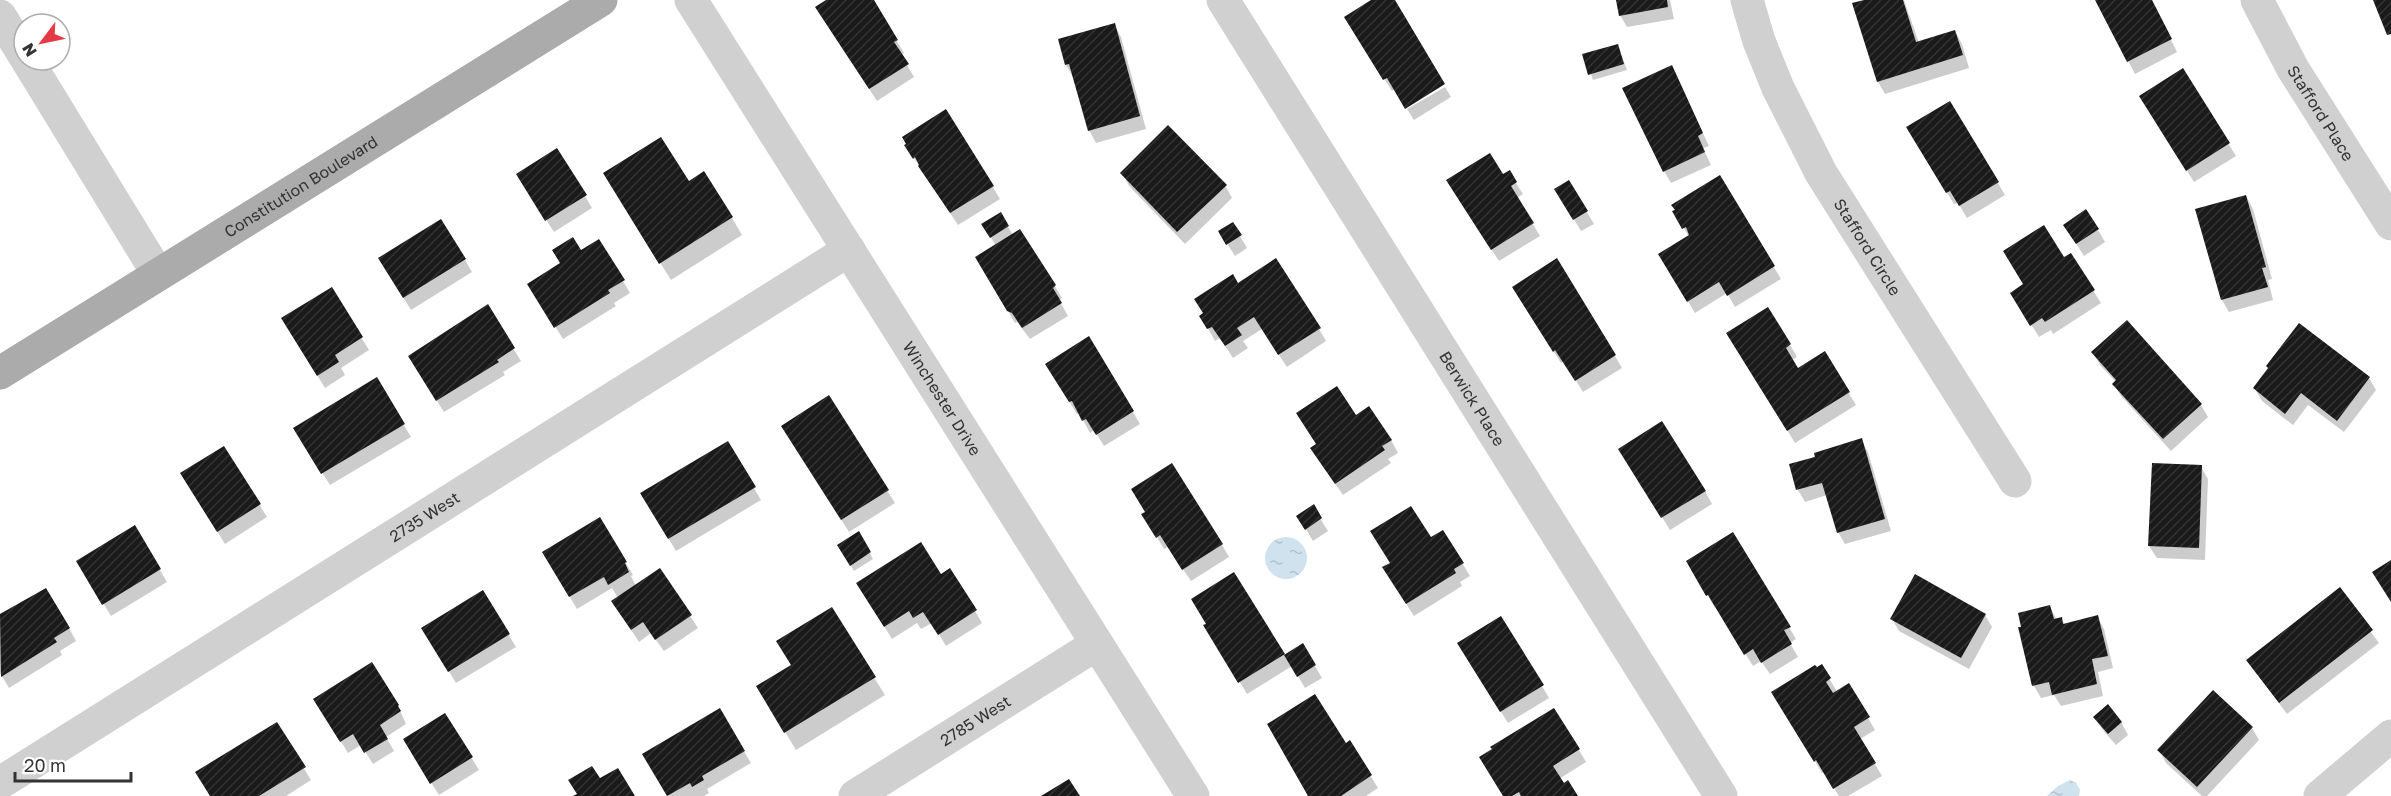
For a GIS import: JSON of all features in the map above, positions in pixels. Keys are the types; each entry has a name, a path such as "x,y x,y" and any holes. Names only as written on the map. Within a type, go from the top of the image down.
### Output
{"main road":[{"name":"Constitution Boulevard","path":"0,373 601,0"}],"street":[{"name":"Winchester Drive","path":"691,0 1193,796"},
{"name":"Berwick Place","path":"1223,0 1721,796"},
{"name":"Stafford Circle","path":"1748,0 1759,41 1778,88 1821,173 2015,481"},
{"name":"Stafford Place","path":"2257,0 2293,69 2391,224"},
{"path":"0,16 12,36"},
{"path":"34,72 158,274"},
{"name":"2735 West","path":"0,783 849,250"},
{"name":"2785 West","path":"855,796 1097,644"},
{"path":"2320,796 2391,736"}],"water":[{"path":"1286,537 1301,543 1307,558 1301,573 1286,579 1271,573 1265,558 1271,543"},
{"path":"2070,780 2076,783 2080,790 2079,796 2047,796 2058,786"}],"building":[{"path":"826,0 874,0 898,40 894,42 909,64 869,89 815,7"},
{"path":"1371,0 1395,0 1445,84 1405,109 1387,78 1383,80 1344,17"},
{"path":"1616,0 1667,0 1668,7 1619,16"},
{"path":"1864,0 1903,0 1916,42 1955,30 1963,55 1877,82 1852,3"},
{"path":"2095,0 2152,0 2172,39 2127,62"},
{"path":"2373,0 2391,0 2391,34 2387,35"},
{"path":"1115,23 1140,116 1088,131 1069,64 1065,65 1058,39"},
{"path":"1618,44 1624,64 1588,75 1582,54"},
{"path":"1672,65 1703,133 1698,136 1705,152 1663,172 1622,88"},
{"path":"2183,68 2230,143 2186,171 2139,96"},
{"path":"1950,101 1999,182 1959,206 1950,191 1946,193 1906,127"},
{"path":"946,109 994,186 950,213 918,166 915,157 913,159 904,145 906,144 902,137"},
{"path":"1168,125 1227,185 1177,232 1120,173"},
{"path":"661,137 689,181 704,171 733,217 659,264 603,173"},
{"path":"557,148 587,195 545,221 516,174"},
{"path":"1490,153 1503,174 1510,170 1517,182 1511,186 1534,223 1491,250 1446,180"},
{"path":"1720,175 1775,266 1727,296 1719,282 1687,302 1658,254 1689,235 1686,227 1682,229 1671,205"},
{"path":"1569,180 1588,211 1573,220 1554,189"},
{"path":"2246,195 2266,267 2262,268 2268,287 2221,300 2195,209"},
{"path":"2086,209 2099,229 2076,244 2063,225"},
{"path":"1001,212 1009,226 990,238 981,224"},
{"path":"441,219 466,259 403,298 378,258"},
{"path":"1233,222 1242,235 1226,245 1218,231"},
{"path":"2044,225 2064,257 2071,253 2095,290 2045,322 2042,318 2030,326 2010,293 2023,284 2003,251"},
{"path":"1020,229 1056,285 1053,288 1062,303 1022,328 1012,313 1007,311 975,257"},
{"path":"573,237 581,250 599,239 625,280 608,290 610,293 554,328 527,284 560,263 552,250"},
{"path":"1276,258 1321,328 1278,355 1254,317 1237,328 1242,335 1225,346 1212,327 1207,329 1199,316 1203,313 1194,299 1233,274 1238,283"},
{"path":"1557,258 1616,355 1575,381 1555,350 1553,352 1512,287"},
{"path":"332,287 363,337 335,355 339,362 317,376 281,318"},
{"path":"488,304 515,348 497,360 499,362 436,401 408,356"},
{"path":"1768,307 1791,344 1786,348 1798,368 1825,351 1850,392 1787,431 1726,333"},
{"path":"2127,320 2202,404 2163,439 2112,384 2116,380 2091,352"},
{"path":"2299,323 2370,377 2337,421 2301,393 2285,414 2253,388 2268,368 2266,366"},
{"path":"1089,336 1134,411 1096,435 1086,419 1082,421 1072,401 1069,402 1045,364"},
{"path":"377,377 405,424 321,474 293,428"},
{"path":"1337,386 1356,415 1369,406 1392,440 1382,446 1385,450 1335,484 1310,448 1316,444 1296,413"},
{"path":"829,395 889,490 841,520 781,426"},
{"path":"1662,421 1706,491 1661,518 1618,449"},
{"path":"1862,438 1885,519 1837,533 1822,483 1796,490 1789,464 1815,457 1814,453"},
{"path":"728,441 756,487 668,539 640,493"},
{"path":"224,446 261,504 217,532 180,473"},
{"path":"1172,463 1223,544 1182,570 1160,535 1156,538 1141,514 1145,512 1131,489"},
{"path":"2152,463 2202,465 2199,548 2148,546"},
{"path":"1314,504 1322,518 1305,530 1296,516"},
{"path":"1411,506 1431,537 1443,530 1464,563 1454,569 1456,573 1406,604 1382,567 1390,563 1370,531"},
{"path":"600,517 627,562 625,563 629,572 608,585 604,577 569,597 542,552"},
{"path":"135,525 161,569 102,605 76,561"},
{"path":"859,531 871,552 850,566 837,545"},
{"path":"1733,532 1791,627 1784,630 1792,644 1761,663 1753,649 1744,655 1686,561"},
{"path":"921,542 941,574 950,568 977,610 938,635 923,612 913,618 909,611 884,627 856,583"},
{"path":"2391,560 2391,602 2372,572"},
{"path":"660,568 692,615 655,640 643,622 631,630 611,601"},
{"path":"1234,572 1285,654 1238,683 1203,625 1206,624 1191,599"},
{"path":"1915,574 1986,614 1961,658 1890,619"},
{"path":"2340,587 2373,630 2279,703 2246,660"},
{"path":"46,588 70,628 54,638 57,642 1,677 0,614"},
{"path":"483,590 510,634 448,672 421,628"},
{"path":"2050,605 2054,619 2062,617 2063,624 2098,615 2108,656 2092,659 2097,684 2052,695 2049,682 2032,686 2018,627 2021,627 2018,613"},
{"path":"832,607 876,677 784,733 756,686 791,665 776,641"},
{"path":"1501,616 1544,685 1500,712 1457,643"},
{"path":"1303,643 1316,665 1297,677 1284,655"},
{"path":"372,662 401,711 380,725 388,739 364,753 353,734 340,742 313,699"},
{"path":"1822,664 1831,678 1826,682 1833,693 1849,683 1870,717 1854,727 1876,763 1833,789 1771,692 1815,665 1817,667"},
{"path":"2213,690 2253,727 2197,787 2157,750"},
{"path":"1315,694 1346,743 1350,740 1372,775 1341,796 1308,796 1267,724"},
{"path":"2108,704 2122,722 2108,734 2093,717"},
{"path":"720,708 745,751 702,776 704,780 692,787 690,783 667,796 642,754"},
{"path":"1554,708 1580,749 1553,766 1564,783 1568,780 1578,796 1521,796 1519,792 1512,796 1503,796 1479,757 1492,749 1490,747"},
{"path":"445,713 473,757 430,784 403,739"},
{"path":"277,722 306,767 259,796 210,796 195,772"},
{"path":"592,766 600,778 618,768 635,796 573,796 577,794 568,780"},
{"path":"1069,779 1080,796 1041,796"}]}
